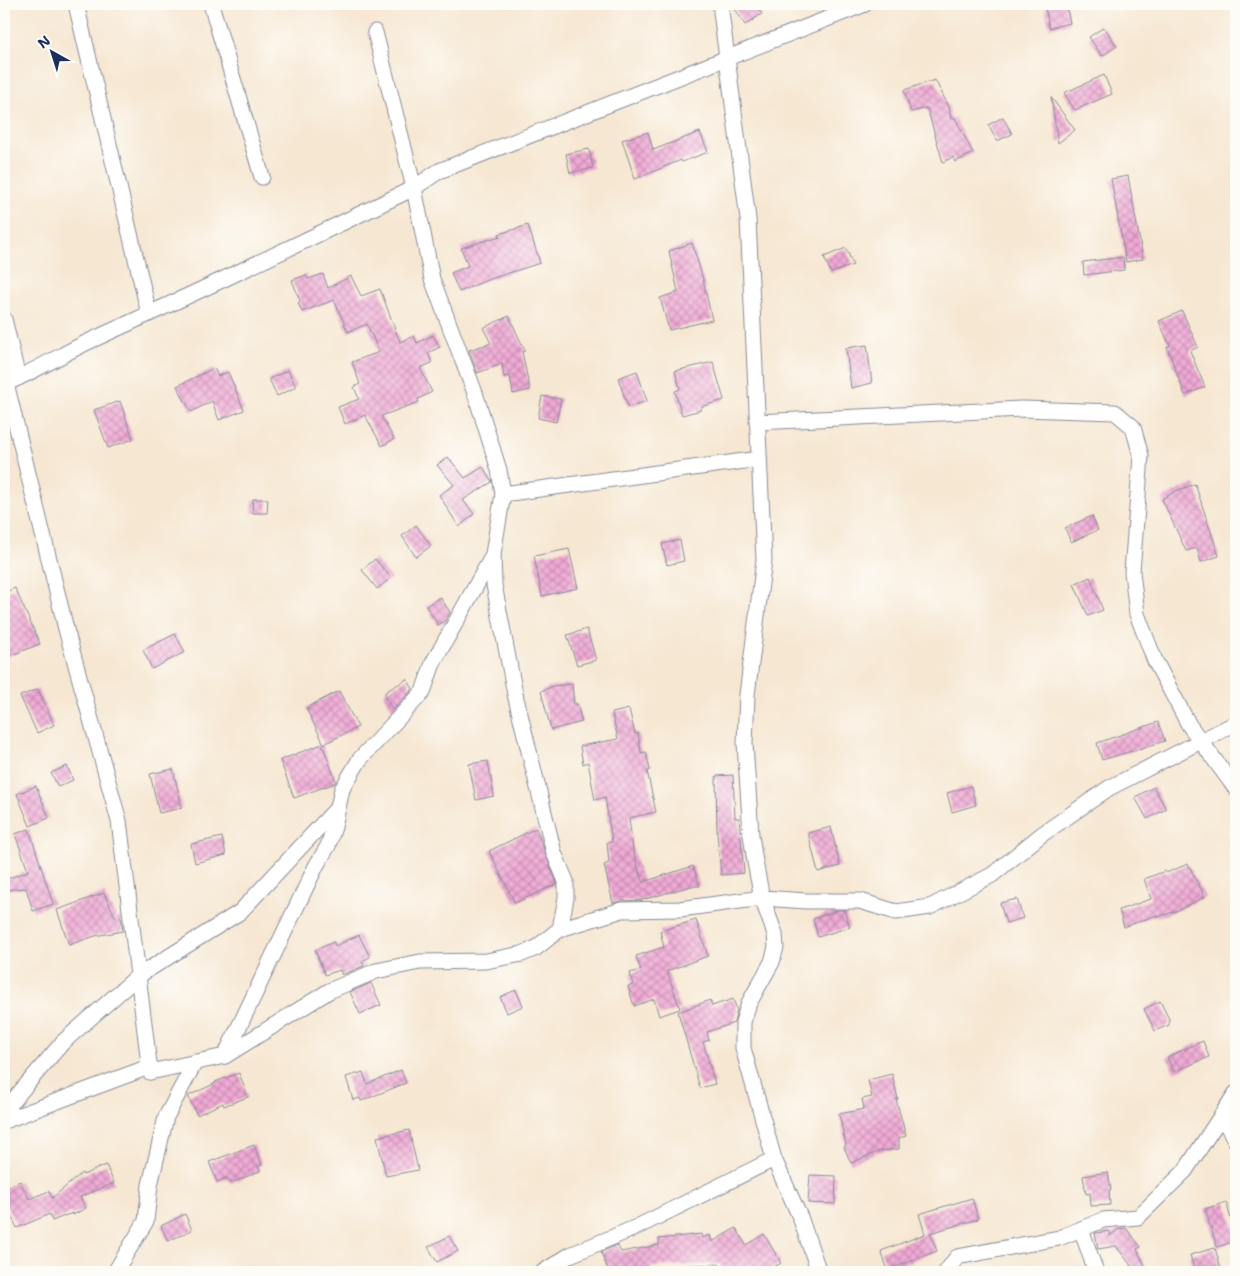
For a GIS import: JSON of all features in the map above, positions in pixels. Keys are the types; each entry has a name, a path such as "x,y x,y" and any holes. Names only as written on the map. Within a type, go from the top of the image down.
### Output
{"street":[{"path":"76,4 149,314"},
{"path":"211,4 262,177"},
{"path":"721,4 748,218 764,560 747,695 745,743 751,835 762,898 775,934 776,948 772,962 749,1003 743,1022 743,1048 774,1159 800,1217 819,1272"},
{"path":"9,382 83,344 249,268 414,188 439,171 865,4"},
{"path":"375,32 414,188 432,279 475,393 499,470 503,494 493,554 494,585 515,694 554,852 566,881 566,898 560,929"},
{"path":"4,319 9,382 66,629 119,821 150,1072"},
{"path":"757,422 1022,409 1115,412 1133,427 1141,456 1132,572 1136,614 1155,661 1189,725 1236,789"},
{"path":"503,494 759,459"},
{"path":"225,1056 316,866 328,846 342,789 360,759 423,692 433,663 493,554"},
{"path":"150,1072 225,1056 329,991 376,970 420,962 486,961 522,954 536,948 560,929 622,910 680,909 762,898 807,901 860,901 896,912 930,907 992,875 1041,835 1109,788 1236,723"},
{"path":"4,1111 63,1042 138,976 240,912 337,808"},
{"path":"115,1272 146,1221 150,1185 166,1117 195,1062"},
{"path":"4,1121 146,1068 150,1072"},
{"path":"946,1272 957,1257 1059,1238 1103,1220 1138,1217 1186,1172 1236,1093"},
{"path":"1222,1117 1236,1141"},
{"path":"543,1272 570,1255 637,1227 774,1159"},
{"path":"1082,1229 1096,1272"},
{"path":"957,1257 958,1272"}],"building":[{"path":"732,4 755,4 762,14 745,25"},
{"path":"1066,4 1070,23 1049,28 1045,7"},
{"path":"1104,27 1117,46 1102,56 1089,37"},
{"path":"1104,75 1112,94 1075,110 1064,93"},
{"path":"935,80 949,107 951,119 955,118 973,153 955,162 953,157 943,162 927,108 911,112 904,90"},
{"path":"1051,97 1075,130 1058,143"},
{"path":"1003,117 1012,134 997,141 988,125"},
{"path":"648,132 653,150 700,132 708,152 682,162 681,160 635,179 622,140"},
{"path":"589,149 593,168 570,173 566,154"},
{"path":"1128,176 1143,259 1126,262 1111,179"},
{"path":"528,225 540,263 487,280 459,292 451,273 468,266 461,248"},
{"path":"692,243 703,279 712,320 669,330 660,298 678,292 669,251"},
{"path":"846,248 853,265 831,273 824,257"},
{"path":"1123,257 1124,270 1084,275 1083,262"},
{"path":"323,274 328,288 351,276 361,296 380,289 400,342 414,336 417,343 433,335 440,347 428,353 432,363 420,368 432,392 418,399 419,402 381,416 394,439 382,446 365,415 345,424 338,407 359,399 354,387 360,384 352,362 379,352 367,324 348,332 334,300 302,312 298,303 300,301 292,280 306,275 308,279"},
{"path":"1182,311 1198,347 1190,351 1205,387 1185,395 1167,347 1170,346 1159,321"},
{"path":"509,316 525,351 522,352 530,390 513,394 510,376 504,377 502,364 477,373 469,350 491,343 483,328"},
{"path":"867,345 872,383 851,388 846,348"},
{"path":"713,362 724,400 700,407 701,410 682,415 675,391 680,389 675,371"},
{"path":"214,368 218,376 228,372 244,410 219,420 212,401 191,412 177,386"},
{"path":"288,370 296,387 277,396 269,379"},
{"path":"637,371 647,401 628,407 618,378"},
{"path":"542,396 561,399 556,422 538,418"},
{"path":"120,401 133,439 108,448 94,410"},
{"path":"448,457 465,478 483,467 492,482 463,500 474,514 459,527 439,495 454,485 437,465"},
{"path":"1195,484 1219,556 1201,562 1197,548 1186,551 1162,499"},
{"path":"253,499 268,499 267,513 252,513"},
{"path":"1092,516 1098,530 1071,542 1065,528"},
{"path":"416,525 431,546 416,557 402,536"},
{"path":"680,540 684,561 667,565 662,544"},
{"path":"569,549 578,588 542,596 534,556"},
{"path":"375,559 391,578 377,589 362,570"},
{"path":"1090,577 1103,610 1088,616 1074,584"},
{"path":"15,588 40,644 4,658 4,593"},
{"path":"440,597 450,612 446,620 438,625 426,606"},
{"path":"587,629 596,660 577,665 567,635"},
{"path":"175,634 185,652 152,669 143,650"},
{"path":"407,679 413,689 393,710 385,698 385,692"},
{"path":"572,684 574,704 577,704 582,722 551,730 541,691 553,686"},
{"path":"38,689 54,725 37,733 20,696"},
{"path":"339,691 358,727 324,744 306,708"},
{"path":"629,709 635,734 638,733 641,753 646,752 650,770 647,771 656,812 629,818 633,850 640,875 643,882 693,866 700,886 691,886 642,900 613,903 604,865 609,863 607,842 612,842 605,797 595,800 588,762 583,764 580,746 618,739 612,713"},
{"path":"1158,722 1165,741 1102,760 1097,743"},
{"path":"322,744 336,781 335,783 294,798 280,760"},
{"path":"488,761 494,796 476,800 469,764"},
{"path":"67,766 73,780 58,787 51,773"},
{"path":"173,769 182,808 159,813 150,774"},
{"path":"733,775 735,818 739,818 744,873 721,875 717,833 716,776"},
{"path":"36,786 49,818 30,826 17,794"},
{"path":"971,786 976,805 952,812 947,793"},
{"path":"1154,787 1166,809 1147,819 1135,797"},
{"path":"831,827 840,866 818,872 808,833"},
{"path":"536,828 557,884 515,903 489,851"},
{"path":"29,829 53,904 33,911 26,888 4,890 4,880 28,871 15,834"},
{"path":"222,837 226,855 195,863 191,844"},
{"path":"1188,864 1205,897 1176,911 1158,917 1157,915 1124,927 1119,910 1151,899 1144,879"},
{"path":"104,893 116,918 121,917 123,931 95,936 69,945 57,910"},
{"path":"1017,899 1023,918 1006,923 1000,903"},
{"path":"838,910 844,910 850,927 818,937 813,919"},
{"path":"696,920 708,956 667,971 680,1009 659,1016 654,999 634,1006 628,986 633,985 630,973 641,970 636,956 664,947 660,931"},
{"path":"359,935 370,957 362,961 364,966 342,975 340,970 325,975 315,950 334,942 335,946"},
{"path":"371,983 381,1005 360,1014 350,992"},
{"path":"516,990 523,1006 507,1013 500,997"},
{"path":"733,999 737,1010 734,1023 707,1032 709,1040 703,1042 715,1084 700,1088 678,1012 710,1000 712,1006"},
{"path":"1160,1001 1169,1019 1169,1025 1155,1031 1144,1009"},
{"path":"1203,1041 1209,1057 1174,1072 1167,1057"},
{"path":"401,1070 406,1083 361,1101 360,1098 353,1100 346,1077 363,1072 367,1084"},
{"path":"239,1073 248,1097 224,1106 223,1103 197,1115 188,1096 215,1082"},
{"path":"892,1074 898,1099 896,1099 906,1136 899,1138 899,1149 880,1151 851,1163 844,1147 846,1145 839,1114 864,1109 862,1099 872,1097 868,1080"},
{"path":"409,1130 418,1170 386,1176 377,1137"},
{"path":"254,1145 262,1165 258,1166 260,1171 231,1183 227,1178 217,1182 209,1162"},
{"path":"106,1165 114,1183 80,1197 86,1208 73,1215 72,1213 52,1221 50,1214 17,1228 4,1200 4,1189 20,1181 29,1199 49,1191 52,1198 82,1173 83,1175"},
{"path":"1108,1172 1111,1190 1109,1190 1110,1205 1091,1206 1090,1193 1086,1194 1083,1176"},
{"path":"810,1175 836,1176 835,1204 808,1203"},
{"path":"972,1198 978,1219 930,1233 937,1251 888,1270 881,1251 925,1234 919,1214"},
{"path":"1226,1202 1236,1241 1217,1247 1205,1209"},
{"path":"185,1214 192,1230 168,1241 161,1226"},
{"path":"736,1228 746,1245 764,1234 781,1263 765,1272 725,1272 719,1264 651,1267 651,1272 609,1272 601,1252 617,1245 621,1252 659,1245 659,1239 701,1234 702,1238 710,1235 712,1242"},
{"path":"1126,1228 1141,1247 1137,1249 1148,1272 1136,1272 1116,1246 1098,1249 1095,1233 1110,1231 1110,1236 1119,1229"},
{"path":"449,1236 458,1251 437,1262 428,1247"},
{"path":"1215,1248 1221,1269 1209,1272 1195,1272 1190,1255"}]}
